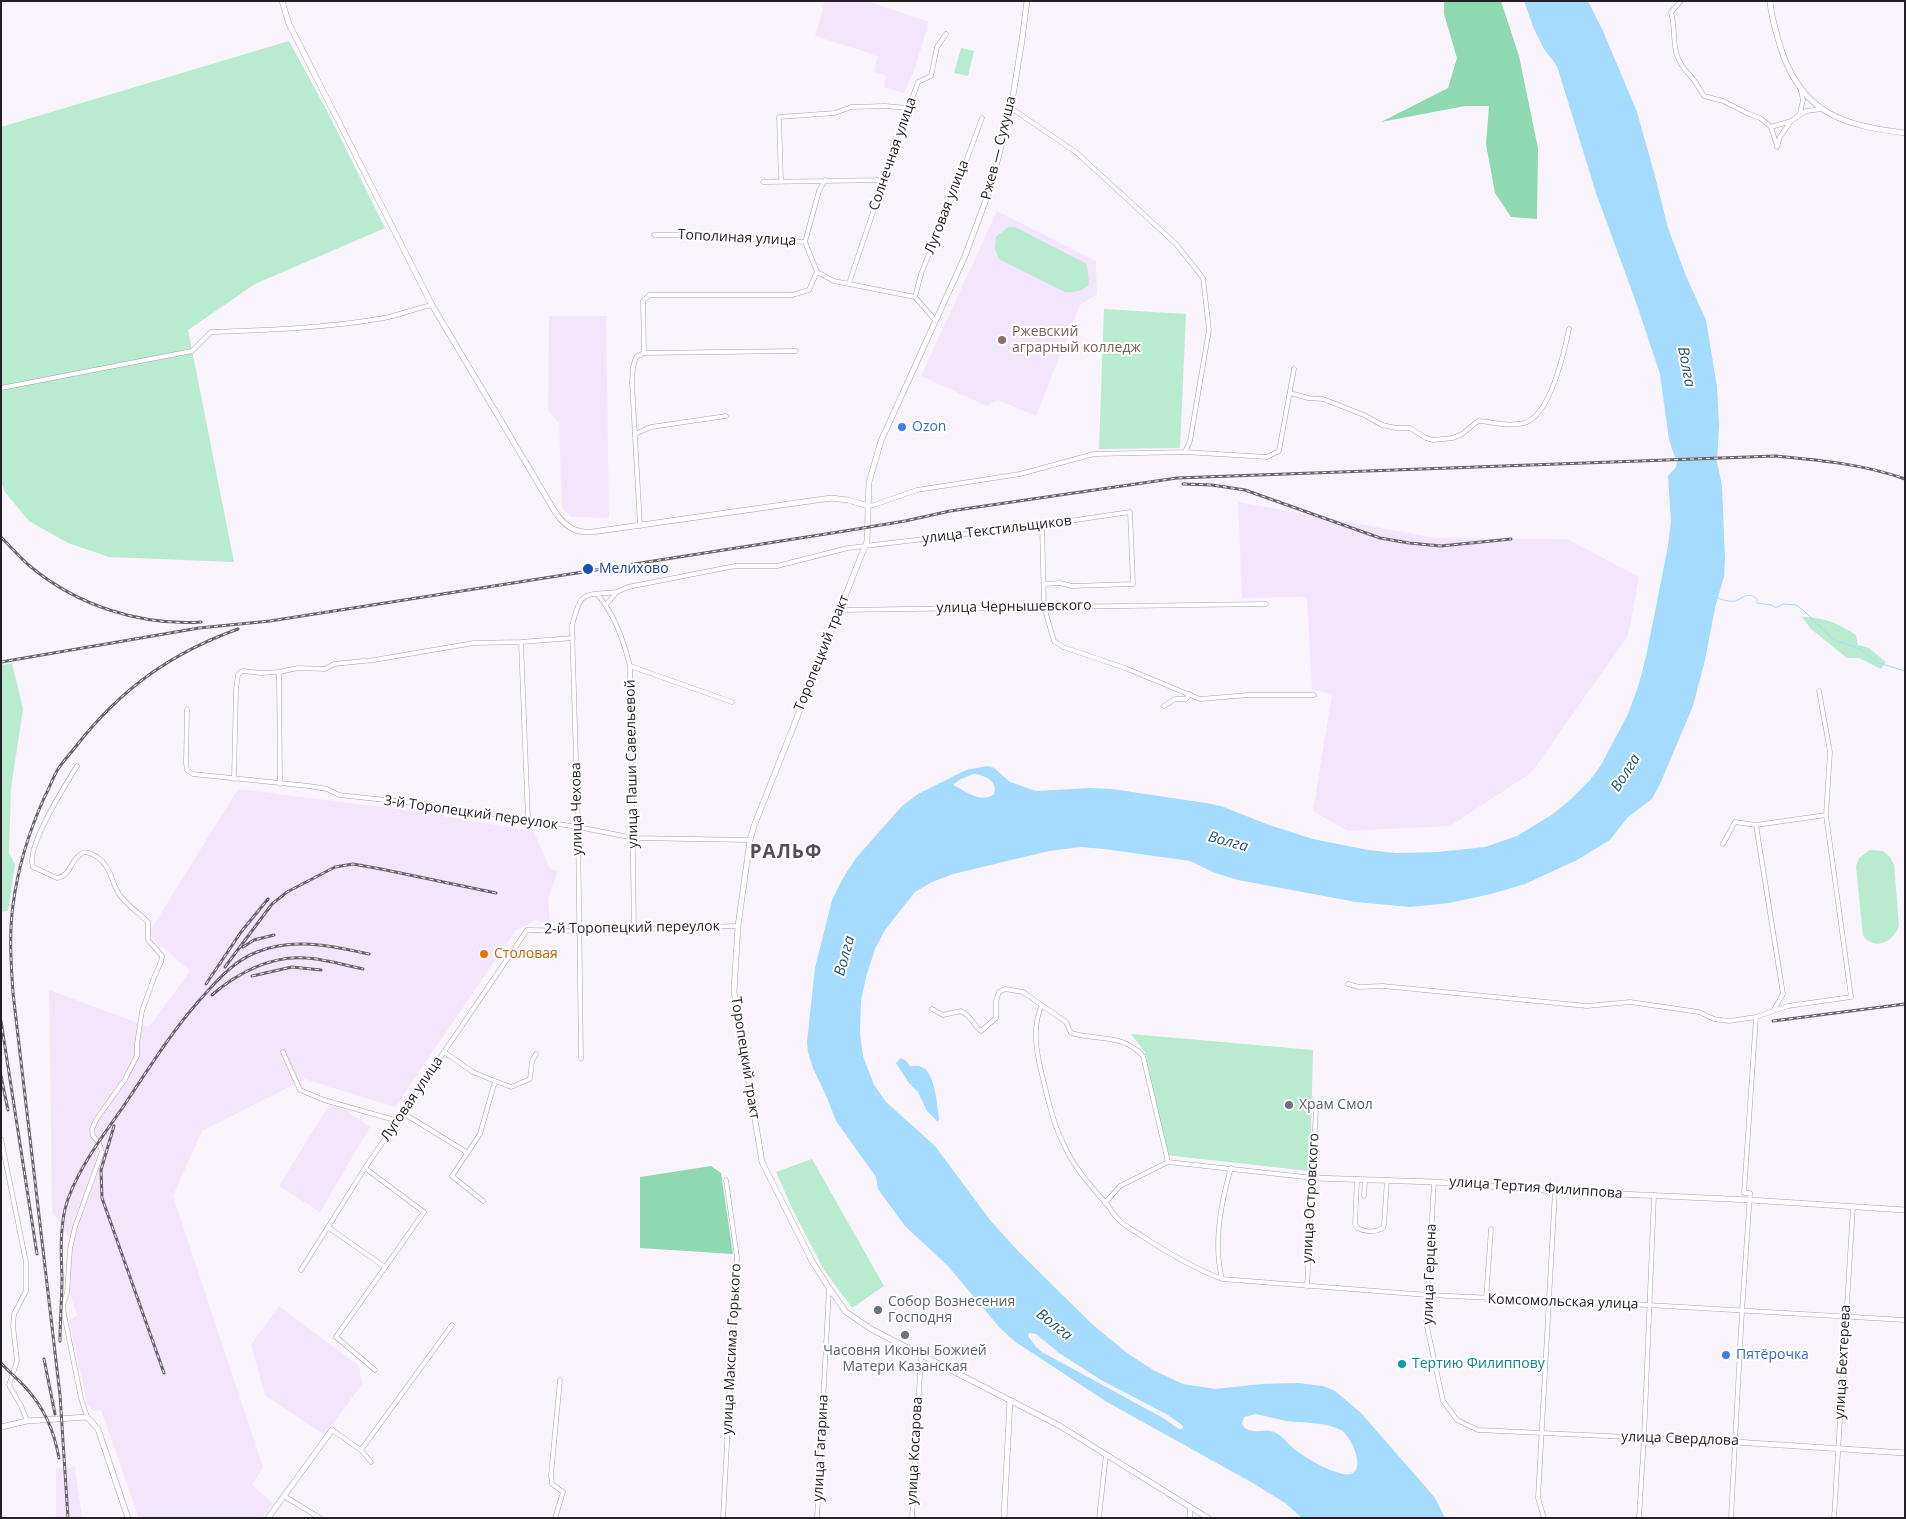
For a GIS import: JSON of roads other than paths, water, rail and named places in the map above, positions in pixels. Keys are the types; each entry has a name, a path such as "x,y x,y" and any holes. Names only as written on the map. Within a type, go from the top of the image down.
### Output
{"street":[{"path":"282,1 289,24 432,305 557,515 564,524 574,531 585,532 640,526 831,498 848,500 868,506 917,490 1020,474 1094,454 1185,452 1267,457 1279,451 1294,369"},
{"name":"Ржев — Сухуша","path":"935,320 978,223 999,159 1011,108 1027,1"},
{"path":"1681,1 1671,12 1675,23 1675,49 1679,62 1704,96 1723,101 1760,118 1771,127 1777,147 1780,137 1791,120"},
{"path":"1770,1 1772,20 1785,62 1801,91 1803,100 1800,114"},
{"name":"Солнечная улица","path":"849,283 884,180 894,141 906,120 908,108 918,82 931,76 936,47 946,34"},
{"path":"1801,91 1823,109 1842,120 1864,127 1905,133"},
{"path":"781,181 779,117 835,113 851,106 908,108"},
{"path":"1011,108 1077,153 1176,244 1203,278 1209,330 1190,441 1185,452"},
{"path":"1771,127 1791,120 1806,111 1823,109"},
{"name":"Луговая улица","path":"915,297 921,274 982,118"},
{"path":"805,242 819,191 825,180"},
{"path":"763,182 884,180"},
{"name":"Тополиная улица","path":"654,235 689,235 805,242 817,272"},
{"path":"644,353 643,301 649,295 792,295 809,290 817,272 834,281 915,297 935,320 881,441 869,482 868,506"},
{"path":"1,388 192,351 211,332 247,331 353,322 385,318 432,305"},
{"path":"1290,393 1308,398 1322,399 1364,415 1382,425 1410,428 1433,440 1453,438 1462,434 1478,421 1512,425 1526,423 1537,415 1545,404 1560,363 1569,329"},
{"path":"640,526 633,367 636,357 644,353 796,351"},
{"path":"635,434 651,427 726,416"},
{"name":"Торопецкий тракт","path":"868,506 868,527 865,546 750,840 738,926 734,991 762,1162 812,1261 846,1312 871,1329 1060,1426 1208,1518"},
{"name":"улица Текстильщиков","path":"865,546 1042,525 1130,512 1133,584 1072,586 1060,583 1044,584"},
{"path":"1042,525 1044,607 1054,641 1063,647 1125,668 1200,699 1249,695 1314,695"},
{"path":"606,605 618,592 642,583 735,566 777,566 865,546"},
{"name":"улица Чехова","path":"581,1059 578,827 572,626 579,602 586,594 618,592"},
{"name":"улица Паши Савельевой","path":"597,594 616,621 630,666 634,929"},
{"name":"улица Чернышевского","path":"839,610 1266,604"},
{"path":"234,779 236,689 238,675 242,671 279,672 298,668 325,669 334,664 374,660 474,643 573,638"},
{"path":"521,642 528,820"},
{"path":"630,666 732,702"},
{"path":"279,672 280,784"},
{"path":"1348,984 1360,987 1383,986 1587,1006 1630,1002 1699,1012 1714,1019 1730,1021 1756,1017 1788,1006 1851,997 1826,815 1830,752 1819,691"},
{"path":"1164,706 1175,699 1186,699 1190,694"},
{"name":"3-й Торопецкий переулок","path":"187,710 186,763 187,770 193,774 327,789 339,795 578,827 634,838 750,840"},
{"path":"77,766 49,813 36,843 31,863 33,867 57,878 68,872 79,854 83,852 99,858 111,874 121,897 148,922 148,940 162,956 142,1011 137,1056 125,1079 96,1120 92,1129 93,1136 99,1143 102,1152 75,1228 70,1249 67,1293 64,1305 64,1314 80,1398 87,1417 98,1429 128,1518"},
{"path":"1723,844 1735,822 1756,825 1826,815"},
{"path":"1756,825 1783,994 1773,1011"},
{"name":"2-й Торопецкий переулок","path":"527,930 578,931 738,926"},
{"name":"Луговая улица","path":"301,1270 365,1168 527,930"},
{"path":"932,1009 943,1015 962,1011 971,1016 976,1027 981,1031 996,1018 996,1001 999,992 1005,988 1023,992 1066,1022 1072,1033 1086,1038 1124,1041 1135,1047 1143,1056 1168,1162 1120,1186 1113,1192 1106,1203"},
{"name":"Комсомольская улица","path":"1042,1005 1038,1012 1037,1024 1038,1058 1056,1127 1064,1147 1098,1196 1106,1203 1120,1222 1174,1258 1222,1279 1307,1287 1486,1299 1648,1305 1742,1312 1905,1320"},
{"path":"1731,1518 1750,1198 1750,1193 1744,1193 1756,1017"},
{"path":"283,1052 300,1090 324,1100 398,1121"},
{"path":"444,1052 473,1072 511,1087 530,1078 532,1061 536,1054"},
{"path":"483,1201 452,1176 480,1134 495,1082"},
{"name":"улица Островского","path":"1307,1287 1314,1178 1316,1108"},
{"path":"403,1113 468,1153"},
{"path":"1,1139 26,1262 26,1291 14,1314 13,1326 17,1361 9,1385 21,1406 26,1421"},
{"name":"улица Тертия Филиппова","path":"1168,1162 1314,1178 1434,1182 1555,1191 1750,1198 1905,1210"},
{"path":"365,1168 424,1212 336,1337 375,1370"},
{"path":"1222,1279 1218,1265 1220,1228 1223,1194 1231,1168"},
{"name":"улица Максима Горького","path":"723,1518 737,1257 726,1180"},
{"path":"1357,1180 1355,1224 1360,1230 1374,1231 1382,1228 1384,1224 1387,1180"},
{"path":"1364,1196 1365,1180"},
{"name":"улица Герцена","path":"1434,1182 1426,1322 1443,1401 1457,1420"},
{"path":"1544,1518 1538,1498 1555,1191"},
{"path":"1638,1518 1644,1438 1654,1195"},
{"name":"улица Бехтерева","path":"1834,1518 1853,1206"},
{"path":"329,1228 385,1267"},
{"path":"1486,1299 1491,1229"},
{"name":"улица Гагарина","path":"817,1518 829,1288"},
{"path":"361,1450 452,1326"},
{"name":"улица Косарова","path":"912,1518 921,1355"},
{"path":"555,1517 563,1492 552,1484 551,1475 560,1380"},
{"path":"1004,1518 1010,1400"},
{"path":"1,1427 26,1421 87,1417"},
{"name":"улица Свердлова","path":"1457,1420 1478,1430 1735,1442 1905,1453"},
{"path":"268,1518 332,1430 361,1450 371,1462"},
{"path":"1099,1518 1106,1454"},
{"path":"284,1496 320,1518"},
{"path":"1190,1506 1190,1518"}],"water":[{"name":"Волга","path":"1524,1 1588,1 1603,31 1637,112 1668,228 1686,276 1706,320 1717,387 1719,426 1717,462 1722,486 1724,576 1693,706 1652,799 1628,817 1610,840 1577,860 1525,884 1449,903 1410,907 1356,902 1238,880 1215,873 1190,861 1081,847 1049,851 953,874 932,882 915,892 885,930 875,949 861,1001 860,1034 863,1056 874,1085 886,1102 935,1146 990,1220 1017,1250 1092,1324 1127,1353 1153,1370 1183,1384 1215,1389 1262,1384 1298,1383 1323,1386 1335,1391 1361,1413 1417,1477 1435,1498 1445,1518 1302,1518 1285,1503 1251,1482 1107,1402 1014,1341 999,1327 948,1266 905,1226 878,1189 876,1177 836,1121 813,1068 807,1042 815,968 832,900 856,858 902,806 918,794 966,770 988,766 994,768 1010,782 1036,791 1090,788 1112,789 1206,803 1221,806 1269,825 1313,839 1368,850 1396,853 1438,852 1485,847 1517,836 1553,814 1590,780 1601,765 1628,714 1638,687 1646,657 1668,546 1671,521 1668,476 1677,463 1669,440 1660,374 1596,193 1557,66 1544,49 1534,29","holes":["973,774 990,779 995,789 994,794 984,798 978,797 953,785","1029,1333 1036,1334 1059,1353 1101,1380 1168,1415 1183,1426 1183,1429 1179,1429 1163,1418 1042,1352 1028,1336","1256,1414 1286,1421 1326,1425 1339,1429 1345,1433 1354,1448 1357,1464 1356,1470 1352,1474 1344,1474 1324,1467 1299,1452 1281,1436 1272,1431 1253,1431 1245,1428 1242,1424 1244,1417"]},
{"path":"901,1058 910,1066 922,1067 930,1075 936,1097 938,1122 927,1111 918,1092 909,1083 896,1063"}],"waterway":[{"path":"1718,598 1726,601 1735,601 1748,595 1757,599 1757,603 1771,605 1776,608 1783,604 1796,605 1834,640 1860,649 1879,663 1905,671"}],"railway":[{"path":"1,662 199,628 270,621 845,531 950,511 1177,478 1775,456 1857,466 1905,479"},
{"path":"1183,484 1212,485 1245,490 1380,538 1409,543 1441,546 1511,539"},
{"path":"1,537 27,564 68,592 89,602 110,610 155,620 201,622"},
{"path":"68,1518 60,1395 13,993 11,938 15,891 29,836 55,775 94,725 130,690 169,661 191,649 238,629"},
{"path":"225,967 272,904 287,892 335,867 353,864 496,893"},
{"path":"206,984 241,932 268,899"},
{"path":"243,947 254,940 274,935"},
{"path":"60,1341 63,1218 69,1196 82,1169 98,1143 182,1021 223,975 235,964 257,952 271,947 313,944 369,954"},
{"path":"212,995 244,973 280,959 313,959 363,969"},
{"path":"252,976 292,967 321,970"},
{"path":"1773,1021 1905,1004"},
{"path":"1,1021 37,1254"},
{"path":"1,1076 8,1110"},
{"path":"114,1126 101,1170 102,1198 164,1373"},
{"path":"44,1359 55,1414"},
{"path":"1,1363 33,1396 43,1412 51,1430 59,1458"}],"place":[{"name":"Ржевский аграрный колледж","path":"1002,340"},
{"name":"Ozon","path":"902,427"},
{"name":"Мелихово","path":"588,569"},
{"name":"Столовая","path":"484,954"},
{"name":"Храм Смол","path":"1289,1105"},
{"name":"Собор Вознесения Господня","path":"878,1310"},
{"name":"Часовня Иконы Божией Матери Казанская","path":"905,1335"},
{"name":"Пятёрочка","path":"1726,1355"},
{"name":"Тертию Филиппову","path":"1402,1364"}],"district":[{"name":"РАЛЬФ","path":"786,853"}]}
